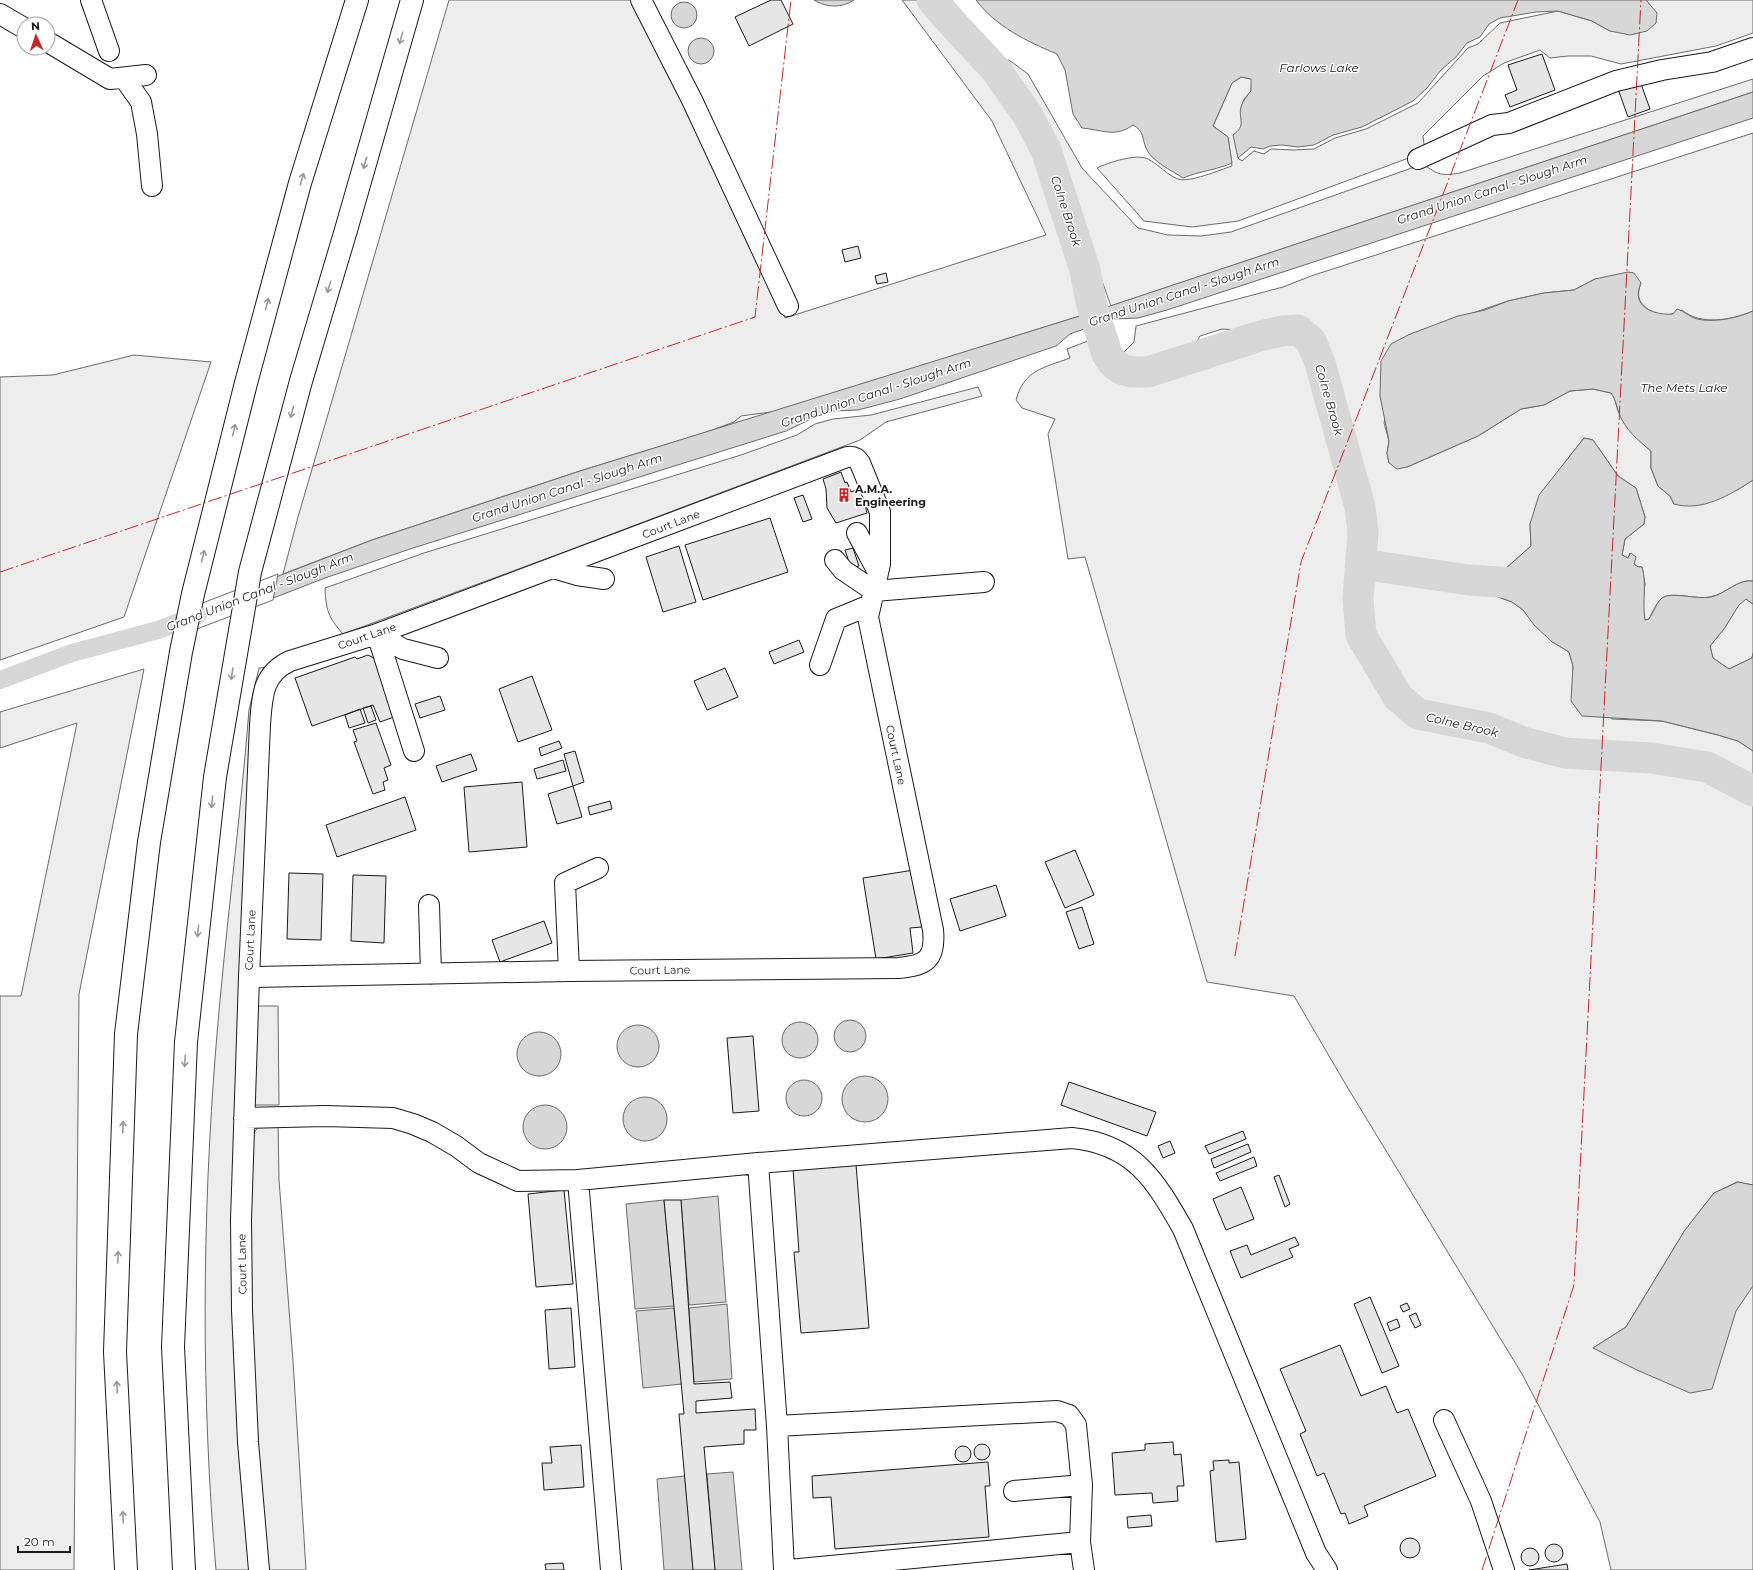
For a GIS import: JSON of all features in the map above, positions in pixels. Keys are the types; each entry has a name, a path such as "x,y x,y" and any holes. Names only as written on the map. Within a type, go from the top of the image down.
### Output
{"highway":[{"path":"126,1570 115,1352 126,1034 149,842 181,652 193,594 246,383 296,199 357,0"},
{"path":"184,1570 173,1346 186,1042 215,777 238,635 250,572 301,381 412,0"}],"street":[{"path":"91,0 109,51"},
{"path":"641,0 692,100 788,306"},
{"path":"0,14 16,23"},
{"path":"56,47 110,79 146,75"},
{"path":"1418,159 1492,125 1509,123 1616,81 1662,70 1712,62 1753,48"},
{"path":"124,78 141,102 147,134 152,186"},
{"name":"Court Lane","path":"249,977 569,971 898,968 920,965 930,955 934,943 933,930 868,618 880,564 880,512 860,463 856,458 858,453 376,634 290,661 280,666 273,673 266,684 262,700 260,725 252,896 249,977 244,1118 241,1220 242,1310 248,1442 259,1570"},
{"path":"857,533 878,572"},
{"path":"834,560 872,598"},
{"path":"553,568 577,575 604,579"},
{"path":"820,666 836,619 872,598 984,582"},
{"path":"376,634 403,649 438,658"},
{"path":"376,634 414,751"},
{"path":"569,971 565,883 598,868"},
{"path":"429,905 431,974"},
{"path":"244,1118 325,1116 393,1118 432,1132 456,1146 479,1163 518,1181 578,1180 758,1163 1072,1138 1100,1143 1121,1152 1141,1166 1154,1181 1183,1229 1316,1552 1327,1570"},
{"path":"758,1163 777,1426 784,1570"},
{"path":"578,1180 611,1570"},
{"path":"777,1426 1057,1411 1069,1415 1076,1425 1082,1485 1080,1542 1084,1570"},
{"path":"1444,1420 1481,1501 1504,1570"},
{"path":"1014,1491 1082,1485"},
{"path":"789,1570 1080,1542"}],"shaded area":[{"path":"449,0 632,0 753,248 785,318 1046,235 992,121 902,0 929,0 1005,85 1026,116 1038,139 1049,163 1064,213 1075,264 1083,315 778,411 741,416 734,422 704,433 580,471 372,540 283,574 298,517"},
{"path":"1646,0 1753,0 1753,33 1716,46 1621,64 1591,56 1550,58 1540,50 1504,63 1483,76 1423,136 1425,152 1238,221 1192,227 1144,221 1097,168 1122,159 1143,157 1152,161 1174,177 1183,180 1205,176 1232,166 1228,137 1213,126 1232,83 1241,77 1252,79 1251,91 1244,99 1241,108 1242,122 1238,158 1242,161 1254,151 1264,154 1271,149 1314,149 1335,138 1366,129 1418,103 1468,48 1478,44 1500,23 1558,11 1592,21 1610,31 1650,5"},
{"path":"1009,60 1028,74 1082,168 1138,228 1168,235 1201,236 1231,232 1423,164 1440,174 1460,173 1753,79 1753,92 1111,306 1077,212 1052,154 1028,107 1005,75 1001,65 1005,61"},
{"path":"1753,133 1753,311 1736,317 1717,320 1698,318 1682,310 1676,313 1661,315 1649,310 1640,301 1639,289 1641,283 1595,279 1574,290 1544,293 1508,301 1408,335 1384,423 1389,441 1387,453 1389,463 1407,467 1478,436 1521,409 1544,405 1570,391 1593,389 1611,393 1625,424 1637,439 1651,451 1651,468 1658,486 1670,496 1674,504 1737,490 1753,480 1753,581 1742,582 1716,595 1705,598 1678,595 1666,596 1658,602 1649,619 1644,620 1643,601 1645,584 1642,567 1638,567 1634,564 1630,553 1628,558 1622,555 1625,539 1644,524 1645,517 1636,488 1618,476 1593,440 1584,438 1565,462 1530,524 1531,546 1504,570 1484,571 1472,575 1364,561 1367,533 1361,496 1326,371 1314,336 1297,326 1274,326 1254,331 1222,329 1200,336 1193,349 1158,365 1139,367 1120,361 1121,355 1134,342 1136,326 1283,287 1311,276"},
{"path":"1297,333 1309,344 1357,506 1360,532 1355,596 1358,634 1396,698 1416,717 1491,732 1521,745 1566,757 1652,762 1707,772 1753,793 1753,1185 1737,1182 1714,1193 1685,1230 1626,1327 1593,1348 1724,1327 1753,1280 1753,1570 1611,1570 1600,1522 1522,1374 1346,1085 1294,996 1207,982 1085,557 1068,559 1048,434 1055,419 1022,408 1016,400 1024,382 1029,376 1043,368 1070,358 1067,349 1093,339 1105,368 1126,377 1158,374 1228,348 1283,334"},
{"path":"134,355 211,362 124,617 0,660 0,377 53,375"},
{"path":"978,387 982,396 886,422 860,440 343,634 334,623 327,608 325,588 424,553 741,455 797,435 815,424 833,419 871,415"},
{"path":"1364,569 1476,586 1485,592 1512,602 1523,610 1551,641 1569,652 1573,666 1573,683 1612,719 1662,721 1738,741 1753,751 1753,787 1707,763 1653,756 1567,750 1526,740 1490,725 1419,711 1400,694 1364,634 1360,598"},
{"path":"1746,599 1753,604 1752,658 1729,669 1713,658 1710,646 1724,629 1739,604"},
{"path":"272,667 239,1004 257,1570 216,1570 208,1439 205,1308 211,1111 249,710 259,668"},
{"path":"144,669 79,994 74,1570 0,1570 0,996 21,996 77,723 0,748 0,712"},
{"path":"256,1006 278,1006 279,1105 253,1105"},
{"path":"278,1121 279,1180 293,1361 306,1570 269,1570 262,1503 252,1339 251,1173 253,1134 259,1126"}],"water":[{"path":"814,0 854,0 839,6 829,6"},
{"name":"Farlows Lake","path":"976,0 1646,0 1657,13 1656,23 1647,31 1630,35 1610,31 1592,21 1558,11 1536,12 1500,18 1489,24 1480,37 1467,43 1456,57 1441,70 1427,88 1413,101 1362,127 1333,135 1314,145 1298,147 1282,145 1270,146 1263,149 1251,147 1238,158 1233,135 1240,128 1241,107 1251,91 1251,79 1241,77 1232,83 1213,126 1228,137 1232,163 1183,178 1162,165 1149,153 1141,132 1133,125 1127,129 1114,132 1082,128 1073,114 1065,70 1057,54 1035,44 1002,25"},
{"path":"684,2 693,6 697,15 693,24 684,28 675,24 671,15 675,6"},
{"path":"701,38 711,41 714,51 711,61 701,64 691,61 688,51 691,41"},
{"path":"1753,92 1753,118 1167,310 1138,318 1113,319 1070,334 1056,346 900,399 858,410 833,411 815,417 786,431 413,548 325,578 188,631 193,609 372,540 580,471 1083,315"},
{"name":"The Mets Lake","path":"1628,272 1634,273 1641,283 1638,295 1641,303 1644,307 1653,312 1673,314 1677,309 1697,319 1718,320 1733,318 1753,311 1753,480 1715,501 1695,506 1674,504 1670,496 1658,486 1651,468 1651,451 1632,434 1625,425 1611,393 1593,389 1570,391 1544,405 1521,409 1478,436 1407,467 1397,469 1389,463 1387,453 1389,441 1380,396 1381,361 1391,344 1408,335 1458,316 1485,310 1508,301 1544,293 1574,290 1595,279"},
{"path":"1584,438 1593,440 1618,476 1636,488 1645,517 1644,524 1625,539 1622,555 1628,558 1631,553 1636,557 1634,564 1638,567 1642,567 1644,580 1645,620 1649,619 1658,602 1666,596 1678,595 1705,598 1711,597 1742,582 1753,581 1753,604 1746,599 1739,605 1724,629 1710,646 1713,658 1729,669 1752,658 1753,653 1753,751 1738,741 1662,721 1582,716 1571,701 1573,666 1569,652 1551,641 1534,625 1523,610 1512,602 1485,592 1476,586 1472,575 1483,571 1504,570 1531,546 1530,524 1539,495"},
{"path":"847,1020 853,1020 862,1024 866,1036 862,1048 853,1052 847,1052 838,1048 834,1039 834,1033 838,1024"},
{"path":"800,1022 813,1027 818,1040 813,1053 800,1058 787,1053 782,1040 787,1027"},
{"path":"638,1025 653,1031 659,1046 653,1061 638,1067 623,1061 617,1046 623,1031"},
{"path":"535,1032 543,1032 548,1033 555,1038 560,1045 560,1063 555,1070 548,1075 535,1076 527,1073 520,1066 517,1058 517,1050 520,1042 527,1035"},
{"path":"865,1076 878,1080 884,1086 888,1099 884,1112 878,1118 865,1122 852,1118 846,1112 842,1099 846,1086 852,1080"},
{"path":"808,1080 817,1085 821,1091 821,1105 817,1111 808,1116 800,1116 791,1111 787,1105 786,1094 791,1085 797,1081"},
{"path":"645,1097 657,1101 663,1107 667,1119 663,1131 657,1137 645,1141 633,1137 627,1131 623,1119 627,1107 633,1101"},
{"path":"545,1105 557,1109 563,1115 567,1127 563,1139 557,1145 545,1149 533,1145 527,1139 523,1127 527,1115 533,1109"},
{"path":"1738,1182 1753,1185 1753,1286 1736,1311 1712,1389 1690,1393 1637,1370 1593,1348 1626,1327 1685,1230 1714,1193"},
{"path":"718,1196 726,1302 689,1305 681,1200"},
{"path":"664,1200 674,1306 635,1309 626,1204"},
{"path":"727,1304 732,1379 694,1382 689,1308"},
{"path":"674,1308 682,1384 643,1388 636,1311"},
{"path":"733,1472 742,1570 715,1570 707,1474"},
{"path":"685,1476 693,1570 664,1570 657,1479"}],"pier":[{"path":"278,574 273,600 189,632 192,607"}],"building":[{"path":"771,0 781,0 793,24 749,46 735,17"},
{"path":"1542,54 1555,90 1510,107 1505,95 1517,90 1508,65"},
{"path":"1640,81 1650,109 1628,117 1618,89"},
{"path":"858,246 861,258 845,262 842,250"},
{"path":"886,273 888,282 877,284 875,276"},
{"name":"A.M.A. Engineering","path":"841,472 845,483 847,482 851,492 861,488 867,513 836,523 827,508 826,489 823,479"},
{"path":"803,495 812,519 803,522 794,498"},
{"path":"770,518 788,572 703,600 685,545"},
{"path":"679,546 696,602 663,612 646,557"},
{"path":"853,548 859,566 851,568 845,550"},
{"path":"799,640 804,652 774,664 769,652"},
{"path":"368,655 374,658 394,717 380,722 373,705 312,726 295,678 355,657 357,659"},
{"path":"725,668 738,697 707,710 694,681"},
{"path":"532,676 552,730 518,742 499,689"},
{"path":"440,696 445,710 420,718 415,704"},
{"path":"371,706 376,720 368,723 363,708"},
{"path":"360,709 365,723 349,728 345,715"},
{"path":"376,723 391,765 384,768 388,780 383,782 385,790 373,794 354,742 357,741 353,730"},
{"path":"559,741 562,748 541,756 539,748"},
{"path":"575,751 584,782 573,786 564,754"},
{"path":"471,754 477,770 442,782 436,766"},
{"path":"563,760 566,771 537,779 534,769"},
{"path":"522,782 527,847 469,852 464,787"},
{"path":"573,786 582,817 557,824 548,794"},
{"path":"405,797 416,830 337,857 326,825"},
{"path":"610,801 612,809 590,815 588,807"},
{"path":"1075,850 1094,895 1065,908 1045,862"},
{"path":"914,870 922,927 910,928 913,953 876,959 863,878"},
{"path":"289,873 323,874 321,940 287,939"},
{"path":"353,875 386,876 384,943 351,941"},
{"path":"996,885 1006,916 960,931 950,899"},
{"path":"1082,907 1094,944 1079,949 1066,912"},
{"path":"544,921 552,943 500,962 492,940"},
{"path":"753,1036 759,1111 733,1113 727,1038"},
{"path":"1069,1082 1156,1112 1147,1136 1061,1105"},
{"path":"1243,1131 1246,1139 1209,1154 1205,1146"},
{"path":"1170,1141 1175,1153 1163,1158 1158,1146"},
{"path":"1248,1144 1251,1152 1214,1168 1211,1159"},
{"path":"1254,1157 1257,1166 1220,1181 1216,1173"},
{"path":"856,1164 869,1328 801,1333 794,1252 799,1252 793,1169"},
{"path":"1279,1175 1290,1204 1285,1207 1274,1177"},
{"path":"1241,1187 1254,1219 1226,1230 1213,1199"},
{"path":"564,1190 573,1284 536,1287 528,1194"},
{"path":"664,1200 681,1200 694,1384 730,1382 732,1398 696,1401 696,1413 755,1409 756,1430 744,1430 744,1444 704,1447 715,1570 693,1570 679,1414 684,1414"},
{"path":"1295,1237 1299,1245 1289,1249 1293,1257 1241,1278 1230,1251 1247,1245 1251,1255"},
{"path":"1370,1297 1399,1366 1382,1373 1354,1304"},
{"path":"1407,1303 1410,1309 1403,1312 1400,1306"},
{"path":"571,1308 575,1367 549,1369 545,1310"},
{"path":"1416,1313 1421,1325 1415,1328 1409,1316"},
{"path":"1397,1319 1400,1327 1390,1331 1387,1323"},
{"path":"1340,1345 1361,1396 1386,1386 1397,1413 1408,1409 1436,1476 1364,1506 1368,1516 1349,1524 1345,1513 1341,1514 1324,1473 1317,1476 1300,1434 1306,1431 1280,1369"},
{"path":"1173,1442 1174,1455 1181,1454 1184,1486 1177,1486 1178,1501 1153,1503 1152,1493 1115,1495 1112,1453 1145,1450 1145,1444"},
{"path":"979,1444 985,1444 990,1449 988,1458 985,1460 979,1460 974,1455 974,1449"},
{"path":"581,1445 584,1487 544,1490 542,1463 552,1463 550,1447"},
{"path":"960,1446 966,1446 971,1451 969,1460 966,1462 960,1462 955,1457 955,1451"},
{"path":"1229,1460 1229,1463 1239,1462 1246,1539 1216,1542 1210,1471 1214,1470 1213,1461"},
{"path":"988,1462 990,1486 985,1486 989,1537 835,1549 831,1497 813,1498 812,1476"},
{"path":"1151,1515 1152,1526 1128,1528 1127,1517"},
{"path":"1410,1538 1417,1541 1420,1548 1417,1555 1410,1558 1403,1555 1400,1548 1403,1541"},
{"path":"1554,1544 1560,1547 1563,1553 1560,1559 1554,1562 1548,1559 1545,1553 1548,1547"},
{"path":"1530,1548 1536,1551 1539,1557 1536,1563 1530,1566 1524,1563 1521,1557 1524,1551"},
{"path":"563,1563 564,1570 546,1570 545,1564"},
{"path":"1567,1564 1568,1570 1529,1570"}],"waterway":[{"name":"Colne Brook","path":"932,0 996,70 1027,114 1046,150 1085,270 1091,302 1107,354 1113,363 1121,369 1132,372 1148,372 1260,336 1282,331 1298,330 1311,341 1320,363 1360,507 1363,532 1358,599 1361,635 1398,697 1418,714 1489,728 1523,742 1565,753 1651,758 1707,767 1753,791"},
{"path":"1361,564 1469,580 1515,583"},
{"name":"Grand Union Canal - Slough Arm","path":"0,680 72,653 158,630 198,615"}],"power":[{"path":"0,572 755,317 791,0"},
{"path":"1235,956 1301,562 1518,0"},
{"path":"1482,1570 1574,1285 1641,0"}],"place":[{"name":"A.M.A. Engineering","path":"844,495"}]}
